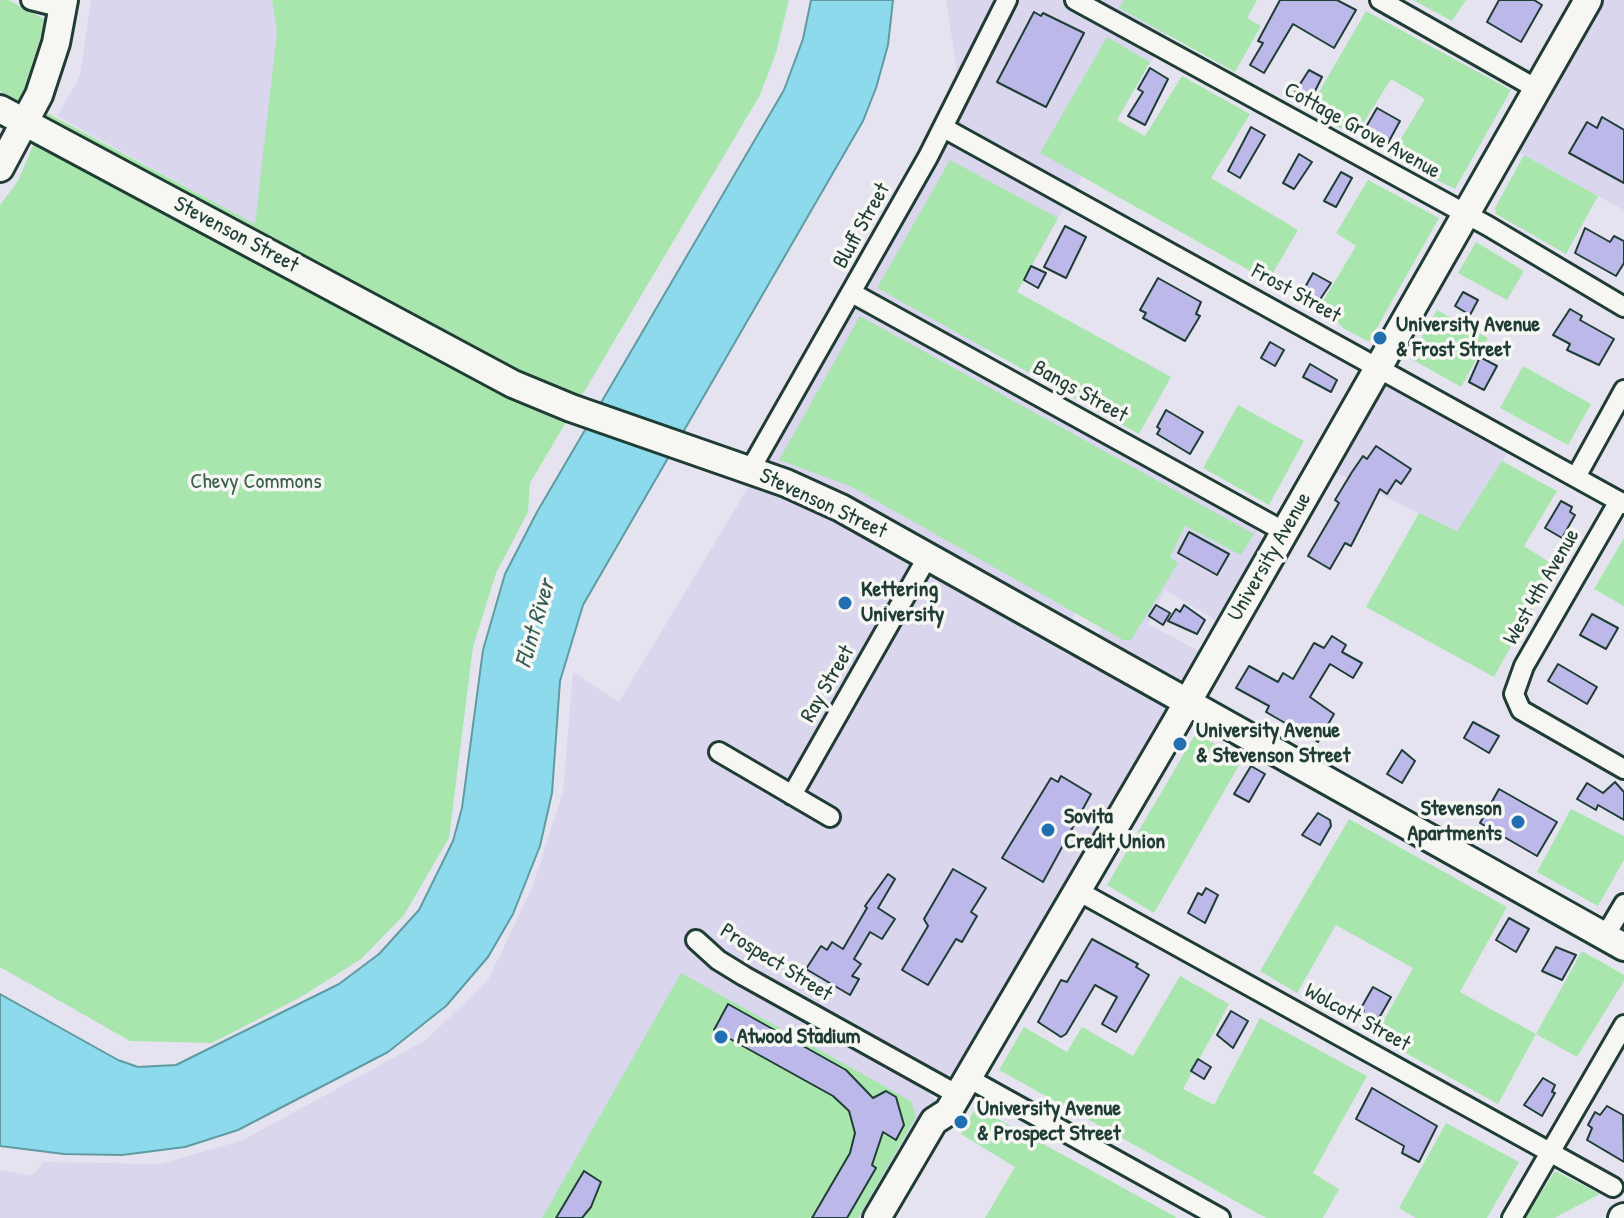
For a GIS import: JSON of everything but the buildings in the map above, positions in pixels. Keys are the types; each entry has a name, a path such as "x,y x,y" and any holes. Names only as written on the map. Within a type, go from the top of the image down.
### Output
{"street":[{"path":"0,168 25,125 48,71 64,4 31,0"},
{"name":"Bluff Street","path":"750,470 944,128 1007,0"},
{"name":"Cottage Grove Avenue","path":"1075,0 1465,215 1624,307"},
{"path":"1380,0 1537,89"},
{"name":"University Avenue","path":"877,1218 934,1121 958,1095 1078,891 1588,0"},
{"name":"Stevenson Street","path":"0,109 513,384 571,408 750,470 831,503 1615,942"},
{"name":"Frost Street","path":"944,128 1621,503"},
{"name":"Bangs Street","path":"852,293 1285,532"},
{"path":"1576,477 1624,390"},
{"name":"West 4th Avenue","path":"1621,503 1519,674 1515,699 1521,710 1624,769"},
{"name":"Ray Street","path":"792,795 928,556"},
{"path":"719,752 830,817"},
{"name":"Wolcott Street","path":"1078,891 1613,1187"},
{"path":"1615,942 1624,904"},
{"name":"Prospect Street","path":"696,940 737,972 958,1095 1220,1218"},
{"path":"1512,1218 1624,1025"},
{"name":"University Avenue","path":"896,1218 946,1134 958,1095"}],"shaded area":[{"path":"91,0 272,0 277,32 256,225 57,116 80,76"},
{"name":"Kettering University","path":"946,0 1187,0 1058,218 973,372 1253,526 1262,538 1217,621 1165,590 1148,624 1199,651 1182,679 1171,681 1095,640 1139,563 1114,548 1068,625 1172,705 948,1080 743,967 734,981 927,1091 936,1101 937,1106 873,1218 0,1218 0,1170 32,1176 43,1162 160,1164 243,1140 426,1040 488,980 532,888 563,792 573,672 619,702 839,337 978,81 957,71"},
{"path":"1603,0 1624,0 1624,210 1517,151"},
{"path":"1384,385 1508,452 1457,532 1333,471"}],"green space":[{"name":"Chevy Commons","path":"0,0 8,0 46,20 21,99 255,224 277,32 272,0 789,0 776,53 760,95 530,483 528,512 496,573 473,647 449,838 404,915 361,959 301,997 212,1043 130,1041 0,967 0,205 18,181 44,119 0,91"},
{"path":"1124,0 1257,0 1247,18 1261,26 1235,72 1119,8"},
{"path":"1413,0 1466,0 1452,21"},
{"path":"1366,11 1511,90 1455,189 1390,157 1425,99 1391,79 1355,136 1308,111"},
{"path":"1107,37 1150,62 1117,120 1145,136 1182,76 1250,114 1211,178 1298,230 1268,281 1040,153"},
{"path":"1524,155 1598,196 1566,254 1496,214 1495,208"},
{"path":"950,160 1058,218 1017,292 1171,377 1139,434 877,288"},
{"path":"1368,180 1439,218 1369,342 1343,328 1332,315 1319,308 1356,246 1336,233"},
{"path":"1476,242 1524,271 1507,300 1458,273"},
{"path":"1437,310 1488,338 1461,387 1410,358"},
{"path":"860,316 1254,534 1241,555 1185,526 1170,557 1178,563 1131,640 1123,640 850,486 779,460"},
{"path":"1523,366 1591,404 1568,445 1500,408"},
{"path":"1238,405 1304,441 1269,505 1203,468"},
{"path":"1502,461 1557,491 1524,546 1555,566 1494,677 1366,607 1419,513 1457,531"},
{"path":"1624,538 1624,606 1594,589"},
{"path":"1196,733 1242,760 1154,913 1107,885"},
{"path":"1571,809 1624,836 1624,860 1598,906 1537,872"},
{"path":"1349,819 1507,907 1460,992 1536,1034 1498,1104 1375,1036 1413,968 1336,925 1297,993 1260,971"},
{"path":"1582,951 1624,975 1624,981 1577,1057 1536,1034"},
{"name":"Atwood Stadium","path":"681,973 911,1101 916,1117 858,1218 542,1218"},
{"path":"1180,976 1229,1004 1183,1089 1214,1105 1260,1018 1367,1076 1313,1173 1339,1189 1323,1218 1266,1218 999,1070 1024,1027 1067,1052 1082,1027 1133,1056"},
{"path":"976,1107 1176,1217 985,1218 1015,1167 961,1134"},
{"path":"1446,1123 1519,1162 1487,1218 1416,1218 1399,1208"},
{"path":"1555,1171 1600,1194 1554,1218 1525,1218"}],"water":[{"name":"Flint River","path":"811,0 893,0 888,45 876,88 863,121 583,605 560,681 552,793 540,846 513,914 488,957 446,1006 388,1052 238,1130 185,1147 122,1155 64,1154 0,1146 0,994 118,1060 138,1067 176,1065 339,984 379,954 419,910 453,841 462,808 483,650 505,574 537,512 784,90 803,39"}],"place":[{"name":"University Avenue & Frost Street","path":"1380,338"},
{"name":"Kettering University","path":"845,603"},
{"name":"University Avenue & Stevenson Street","path":"1180,744"},
{"name":"Stevenson Apartments","path":"1518,822"},
{"name":"Sovita Credit Union","path":"1048,830"},
{"name":"Atwood Stadium","path":"721,1037"},
{"name":"University Avenue & Prospect Street","path":"961,1122"}]}
